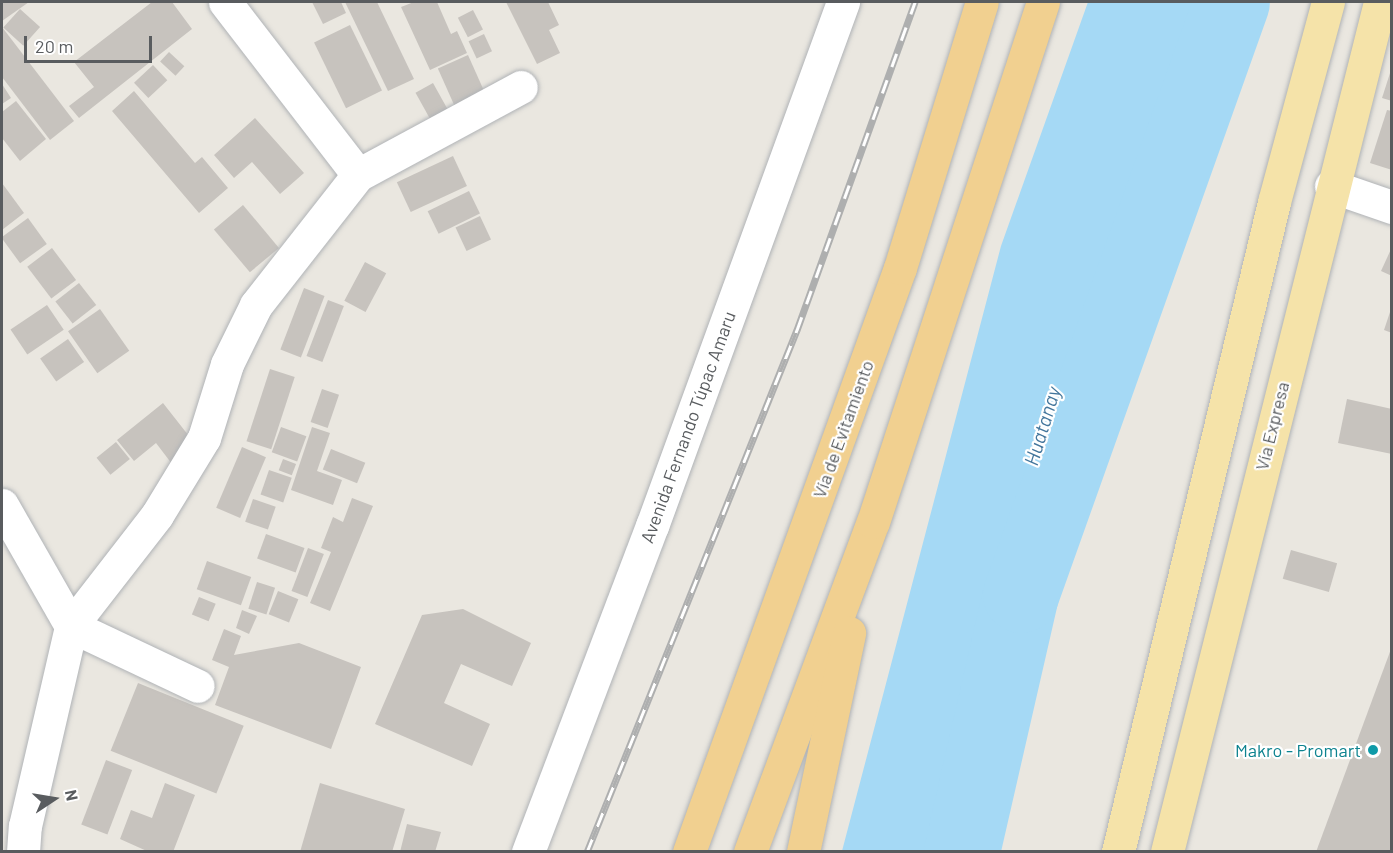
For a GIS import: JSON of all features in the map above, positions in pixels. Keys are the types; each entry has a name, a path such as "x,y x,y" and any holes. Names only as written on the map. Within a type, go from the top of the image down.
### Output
{"highway":[{"name":"Vía de Evitamiento","path":"689,852 900,268 982,2"},
{"path":"750,852 873,522 1043,2"},
{"path":"803,852 873,522"}],"main road":[{"path":"1118,852 1274,202 1328,2"},
{"name":"Vía Expresa","path":"1167,852 1331,186 1380,2"}],"street":[{"path":"225,2 358,175"},
{"name":"Avenida Fernando Túpac Amaru","path":"528,852 660,504 843,2"},
{"path":"23,852 25,826 71,626 156,515 204,438 227,364 256,305 358,175 521,87"},
{"path":"1331,186 1392,207"},
{"path":"2,505 71,626 198,686"}],"water":[{"name":"Huatanay","path":"1088,2 1232,2 1021,595 962,851 842,851 1001,246"}],"building":[{"path":"2,2 29,2 2,21"},
{"path":"152,2 172,2 192,29 79,118 69,106 94,87 74,62"},
{"path":"312,2 341,2 346,13 323,24"},
{"path":"345,2 377,2 414,79 388,91"},
{"path":"414,2 437,2 451,34 457,31 467,53 430,70 401,7"},
{"path":"506,2 548,2 559,25 549,30 560,53 537,64"},
{"path":"20,9 40,27 23,46 3,28"},
{"path":"473,10 483,30 468,37 458,18"},
{"path":"350,25 382,91 346,108 314,43"},
{"path":"2,27 74,121 50,140 2,77"},
{"path":"484,34 492,51 477,58 469,41"},
{"path":"169,52 184,66 175,76 160,62"},
{"path":"468,55 485,93 455,107 438,68"},
{"path":"153,65 167,80 148,98 134,83"},
{"path":"1392,70 1392,101 1382,98"},
{"path":"433,83 449,112 432,122 416,93"},
{"path":"2,84 11,98 2,104"},
{"path":"134,91 195,163 202,157 228,188 199,213 112,111"},
{"path":"16,101 46,139 20,161 2,138 2,112"},
{"path":"1387,110 1392,111 1392,170 1370,163"},
{"path":"255,118 304,173 280,194 252,162 234,178 214,155"},
{"path":"453,156 467,186 411,212 397,182"},
{"path":"2,183 24,213 2,230"},
{"path":"469,191 480,213 439,234 428,211"},
{"path":"243,205 279,248 250,272 214,229"},
{"path":"480,216 491,240 467,251 456,227"},
{"path":"28,218 47,244 20,263 2,237"},
{"path":"1392,247 1392,276 1381,271"},
{"path":"52,248 76,280 51,299 27,267"},
{"path":"365,262 386,273 366,312 344,301"},
{"path":"79,283 96,305 73,324 55,301"},
{"path":"304,288 325,296 301,358 280,350"},
{"path":"328,300 344,306 322,362 306,356"},
{"path":"47,305 64,330 27,354 11,330"},
{"path":"100,309 129,351 97,373 68,331"},
{"path":"1392,309 1392,333 1384,330"},
{"path":"68,339 84,362 56,381 40,359"},
{"path":"270,369 295,377 271,449 247,441"},
{"path":"322,389 339,395 328,428 311,422"},
{"path":"1347,399 1392,409 1392,454 1338,443"},
{"path":"163,403 196,445 172,464 156,443 134,461 117,440"},
{"path":"281,427 306,436 297,462 272,452"},
{"path":"312,427 330,433 317,471 342,480 333,505 291,490"},
{"path":"116,442 130,459 110,475 97,458"},
{"path":"242,447 266,457 240,518 216,508"},
{"path":"331,449 365,463 357,483 323,469"},
{"path":"283,459 296,464 292,475 279,470"},
{"path":"269,470 292,478 283,502 261,495"},
{"path":"352,498 373,506 330,611 310,603 331,552 321,548 333,517 343,522"},
{"path":"253,499 276,507 268,530 245,522"},
{"path":"266,534 305,548 296,572 257,558"},
{"path":"308,548 324,554 307,597 292,591"},
{"path":"1291,550 1337,563 1329,592 1283,579"},
{"path":"207,561 251,577 241,605 197,589"},
{"path":"257,582 275,588 266,615 248,609"},
{"path":"278,591 298,599 289,622 269,614"},
{"path":"199,597 216,604 209,621 192,615"},
{"path":"463,609 531,643 512,686 461,664 444,703 490,724 472,766 375,724 422,615"},
{"path":"242,610 257,616 249,634 236,628"},
{"path":"224,629 241,636 234,655 299,643 361,667 331,749 215,705 229,667 212,660"},
{"name":"Makro - Promart","path":"1391,649 1392,852 1316,852"},
{"path":"138,683 244,726 216,793 111,751"},
{"path":"106,760 132,770 107,834 81,824"},
{"path":"165,783 195,795 173,852 149,852 120,839 131,810 152,818"},
{"path":"320,783 405,809 392,852 300,852"},
{"path":"407,824 441,832 435,852 400,852"}],"waterway":[{"path":"962,852 1021,595 1232,2"}],"railway":[{"path":"587,852 797,330 915,2"}],"place":[{"name":"Makro - Promart","path":"1373,750"}]}
